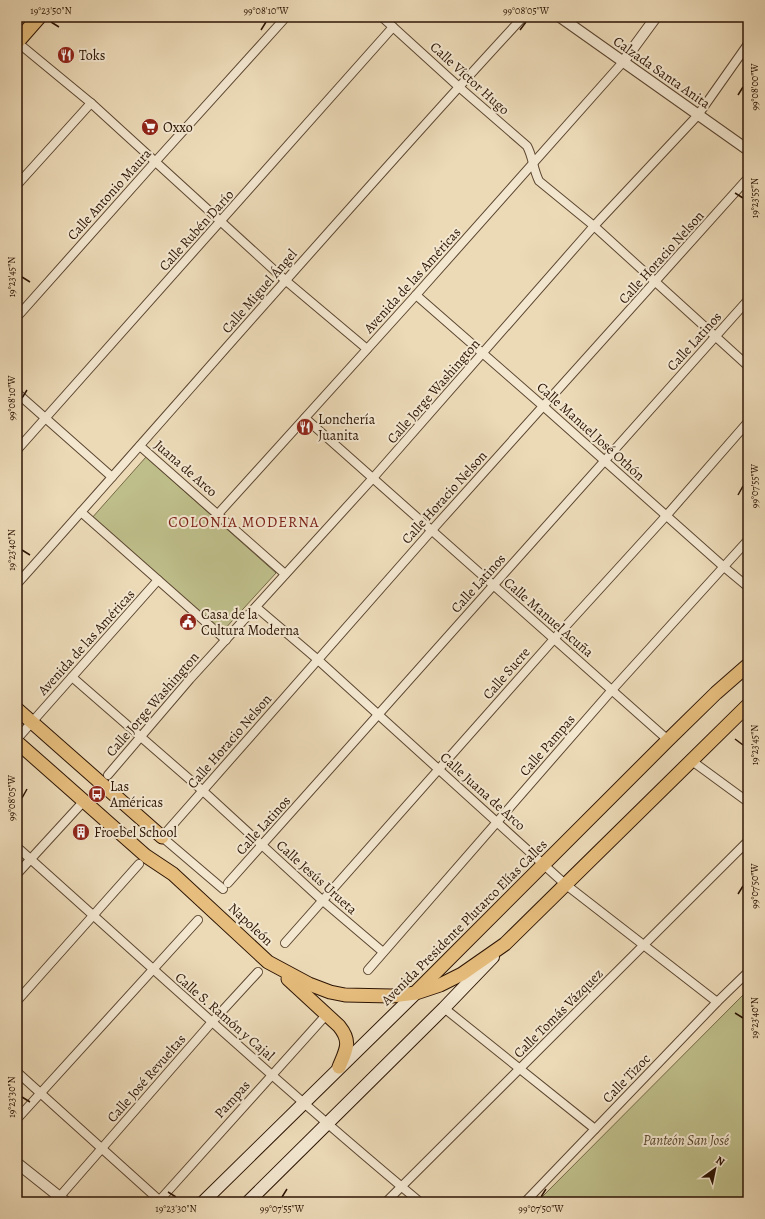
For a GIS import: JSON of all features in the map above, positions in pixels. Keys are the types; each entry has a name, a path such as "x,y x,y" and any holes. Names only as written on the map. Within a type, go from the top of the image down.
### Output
{"highway":[{"path":"17,42 39,17"}],"main road":[{"name":"Avenida Presidente Plutarco Elías Calles","path":"203,1202 544,865 668,740 716,693 748,665"},
{"path":"248,1202 444,1008 565,884 748,705"},
{"name":"Napoleón","path":"17,709 162,837"},
{"name":"Napoleón","path":"17,741 83,802 146,856 173,874 268,962 309,984 330,992 345,995 392,996 416,992 440,985 462,974 505,944"},
{"path":"268,962 327,1014 346,1035 347,1049 339,1067"}],"street":[{"name":"Calle Antonio Maura","path":"17,317 286,17"},
{"name":"Calle Víctor Hugo","path":"382,17 527,146 531,153 535,173 539,181 594,226 748,366"},
{"name":"Calle Miguel Ángel","path":"17,584 285,280 523,17"},
{"name":"Calzada Santa Anita","path":"560,17 748,150"},
{"path":"623,62 656,17"},
{"name":"Calle Rubén Darío","path":"17,450 393,27"},
{"path":"17,42 91,103 285,280 367,349"},
{"name":"Calle Jorge Washington","path":"108,775 190,679 373,478 594,226 698,115 748,44"},
{"name":"Avenida de las Américas","path":"218,514 416,295 623,62"},
{"path":"17,185 91,103"},
{"name":"Calle Horacio Nelson","path":"162,837 432,530 748,178"},
{"name":"Calle Manuel José Othón","path":"416,295 748,587"},
{"name":"Calle Latinos","path":"225,886 748,300"},
{"path":"17,393 112,477"},
{"name":"Calle Manuel Acuña","path":"304,418 668,740"},
{"name":"Calle Sucre","path":"285,942 554,639 666,516 748,422"},
{"name":"Juana de Arco","path":"140,446 285,574"},
{"path":"82,512 226,640"},
{"name":"Calle Pampas","path":"368,970 612,690 748,540"},
{"name":"Avenida de las Américas","path":"17,741 32,722 158,580"},
{"name":"Calle Juana de Arco","path":"256,607 318,659 565,884 717,1002"},
{"name":"Calle Jesús Urueta","path":"72,677 203,791 323,901 383,952"},
{"path":"692,761 748,802"},
{"path":"17,874 83,802"},
{"name":"Napoleón","path":"162,837 225,886"},
{"name":"Calle Tomás Vázquez","path":"386,1202 748,841"},
{"name":"Calle S. Ramón y Cajal","path":"17,847 326,1124 420,1202"},
{"path":"17,1001 139,864"},
{"path":"17,1119 198,920"},
{"name":"Calle José Revueltas","path":"61,1200 102,1148 212,1022 258,972"},
{"name":"Calle Tizoc","path":"525,1202 717,1002 748,972"},
{"path":"444,1008 595,1129"},
{"name":"Pampas","path":"158,1201 327,1014"},
{"path":"17,1072 102,1148 158,1201"},
{"path":"17,1163 61,1200"}],"green space":[{"path":"146,457 276,573 222,632 91,519"},
{"name":"Panteón San José","path":"748,990 748,1202 537,1202"}],"place":[{"name":"Toks","path":"66,55"},
{"name":"Oxxo","path":"150,127"},
{"name":"Lonchería Juanita","path":"305,427"},
{"name":"Casa de la Cultura Moderna","path":"188,622"},
{"name":"Las Américas","path":"97,794"},
{"name":"Froebel School","path":"81,832"}],"district":[{"name":"COLONIA MODERNA","path":"244,522"}]}
